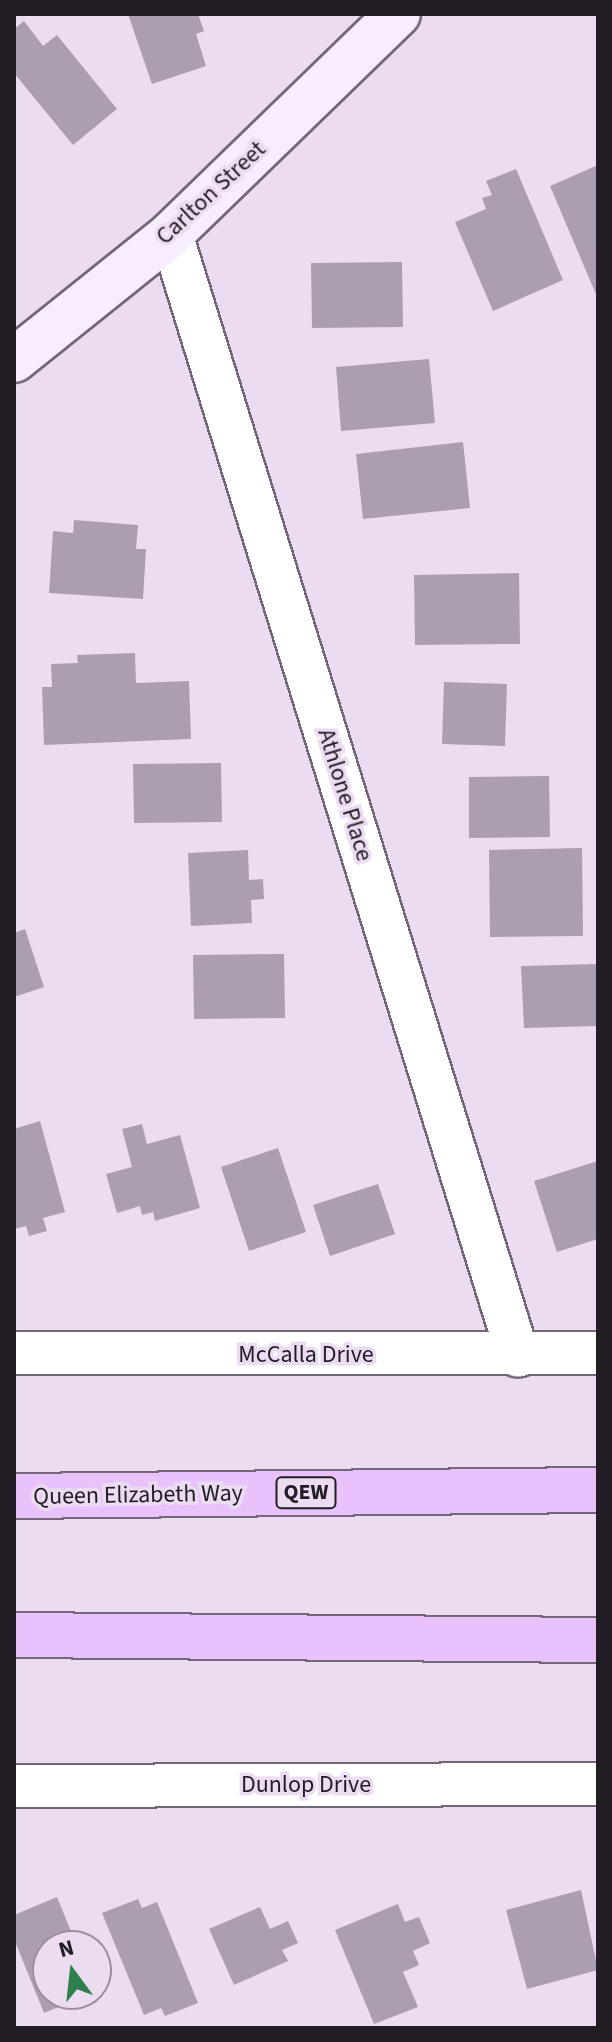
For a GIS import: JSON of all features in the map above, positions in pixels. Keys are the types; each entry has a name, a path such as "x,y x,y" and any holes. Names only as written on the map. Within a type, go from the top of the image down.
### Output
{"highway":[{"name":"Queen Elizabeth Way","path":"14,1496 598,1490"},
{"path":"14,1635 598,1640"},
{"path":"498,1640 598,1662"}],"main road":[{"name":"Carlton Street","path":"14,360 171,234 398,14"}],"street":[{"name":"Athlone Place","path":"171,234 518,1356"},
{"name":"McCalla Drive","path":"14,1353 518,1356 598,1353"},
{"name":"Dunlop Drive","path":"14,1786 598,1784"}],"building":[{"path":"128,14 198,14 204,31 196,34 206,66 152,84"},
{"path":"24,21 43,46 57,35 117,109 73,145 14,73 14,29"},
{"path":"598,165 598,299 550,186"},
{"path":"516,169 563,280 493,311 455,222 486,209 482,198 492,195 486,181"},
{"path":"402,262 403,327 312,328 311,263"},
{"path":"429,359 435,423 341,431 336,367"},
{"path":"463,442 470,508 363,519 356,454"},
{"path":"74,520 138,525 136,549 146,549 143,599 49,593 53,531 73,533"},
{"path":"519,573 520,644 415,645 414,575"},
{"path":"135,653 136,683 189,681 191,739 44,745 42,687 52,687 51,664 78,663 77,655"},
{"path":"444,682 507,684 505,746 442,744"},
{"path":"221,763 222,822 134,823 133,764"},
{"path":"549,776 550,837 469,838 469,777"},
{"path":"582,848 583,936 490,937 489,850"},
{"path":"248,850 249,880 263,879 264,899 251,900 252,923 191,926 188,853"},
{"path":"25,929 44,987 14,997 14,933"},
{"path":"284,954 285,1018 194,1019 193,955"},
{"path":"598,964 598,1026 524,1028 521,966"},
{"path":"40,1121 65,1212 43,1218 47,1231 29,1236 26,1226 14,1229 14,1129"},
{"path":"142,1124 147,1144 180,1135 200,1208 155,1221 153,1212 142,1215 140,1206 117,1213 106,1174 132,1167 122,1129"},
{"path":"278,1148 306,1232 249,1251 221,1167"},
{"path":"598,1161 598,1239 557,1252 534,1181"},
{"path":"378,1184 395,1234 330,1256 313,1205"},
{"path":"581,1890 598,1970 527,1989 506,1910"},
{"path":"57,1897 70,1930 32,1930 32,1983 14,1939 14,1915"},
{"path":"138,1899 142,1908 157,1902 198,2003 165,2016 161,2008 144,2015 112,1937 112,1930 109,1930 102,1913"},
{"path":"398,1904 405,1922 419,1917 430,1943 413,1951 419,1965 403,1972 418,2007 374,2024 335,1930"},
{"path":"260,1907 270,1929 288,1921 298,1943 282,1950 288,1961 234,1985 209,1929"}]}
